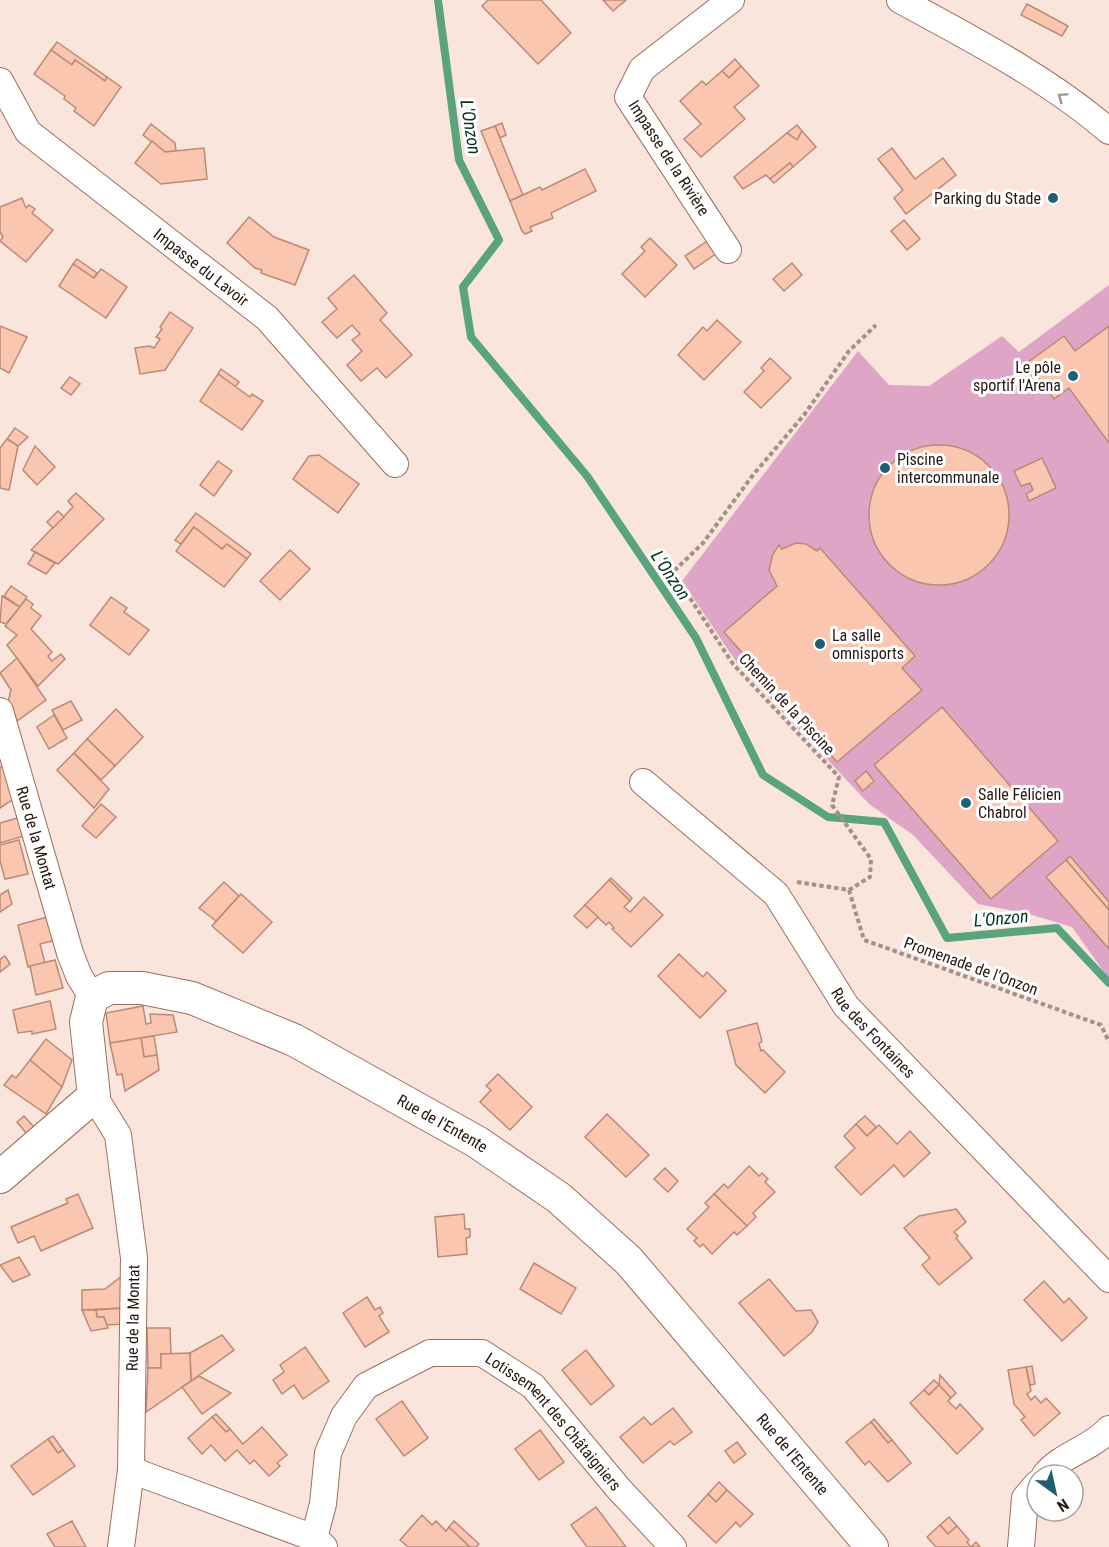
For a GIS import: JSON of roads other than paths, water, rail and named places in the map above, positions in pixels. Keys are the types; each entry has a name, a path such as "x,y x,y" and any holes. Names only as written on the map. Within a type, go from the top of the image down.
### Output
{"street":[{"name":"Impasse de la Rivière","path":"728,250 628,97 642,69 730,0"},
{"path":"900,0 962,33 1031,76 1109,131"},
{"name":"Impasse du Lavoir","path":"0,81 28,132 267,318 395,464"},
{"name":"Rue de la Montat","path":"0,711 70,953 79,976 92,997"},
{"name":"Rue des Fontaines","path":"643,782 776,894 846,1006 1109,1279"},
{"name":"Rue de l'Entente","path":"92,997 109,988 142,988 192,998 294,1040 477,1142 559,1198 629,1261 872,1547"},
{"path":"0,1177 94,1096 86,1022 92,997"},
{"name":"Rue de la Montat","path":"94,1096 118,1135 134,1258 131,1470 121,1547"},
{"name":"Lotissement des Châtaigniers","path":"131,1470 319,1542 328,1453 344,1416 366,1386 430,1353 482,1353 533,1386 618,1488 673,1547"},
{"path":"1055,1463 1102,1437 1109,1429"},
{"path":"1021,1547 1025,1498"}],"waterway":[{"name":"L'Onzon","path":"438,0 459,160 499,240 463,287 471,337 587,476 696,638 763,775 828,817 884,822 947,938 1057,928 1109,983"}],"place":[{"name":"Parking du Stade","path":"1053,198"},
{"name":"Le pôle sportif l'Arena","path":"1073,376"},
{"name":"Piscine intercommunale","path":"885,468"},
{"name":"La salle omnisports","path":"820,644"},
{"name":"Salle Félicien Chabrol","path":"966,803"}]}
